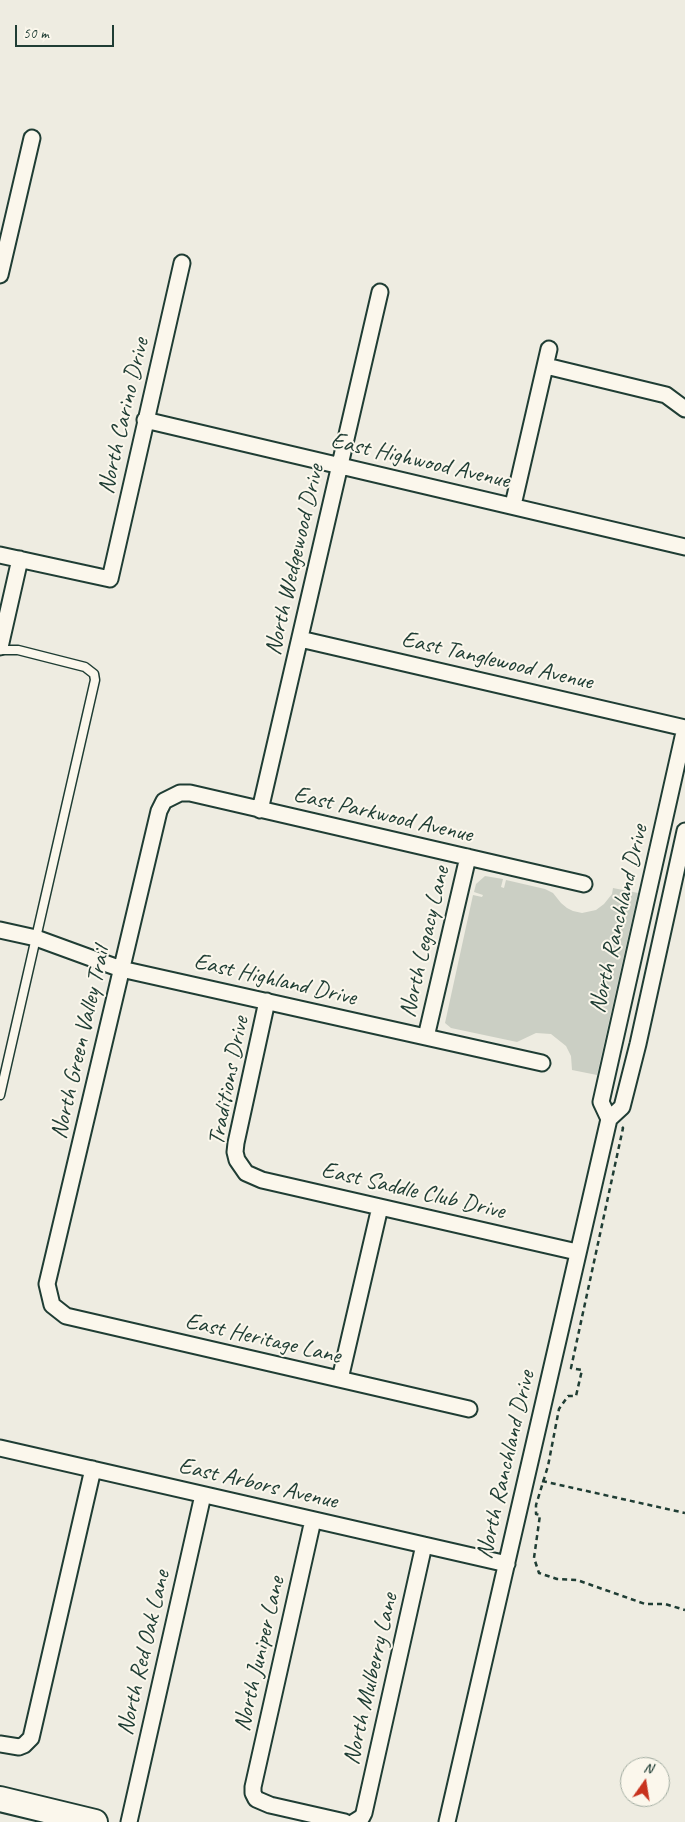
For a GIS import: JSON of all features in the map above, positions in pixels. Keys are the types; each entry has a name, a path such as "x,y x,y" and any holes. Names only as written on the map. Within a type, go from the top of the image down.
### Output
{"main road":[{"path":"0,1799 95,1822"}],"street":[{"path":"0,275 32,138"},
{"name":"North Carino Drive","path":"20,559 110,579 182,262"},
{"name":"North Wedgewood Drive","path":"260,810 380,292"},
{"path":"513,505 549,349"},
{"path":"546,366 666,395 685,409"},
{"name":"East Highwood Avenue","path":"145,420 685,546"},
{"path":"0,554 20,559 0,649"},
{"name":"East Tanglewood Avenue","path":"300,639 685,728"},
{"name":"North Ranchland Drive","path":"609,1119 601,1102 685,728"},
{"name":"East Parkwood Avenue","path":"173,796 180,793 190,793 584,884"},
{"name":"North Green Valley Trail","path":"52,1305 47,1284 159,811 164,802 173,796"},
{"name":"North Ranchland Drive","path":"447,1822 577,1252 609,1119 622,1107 638,1044 685,831"},
{"name":"North Legacy Lane","path":"426,1037 468,857"},
{"name":"East Highland Drive","path":"0,930 36,938 122,969 542,1063"},
{"name":"Traditions Drive","path":"241,1168 235,1152 236,1143 267,1001"},
{"name":"East Saddle Club Drive","path":"241,1168 246,1173 262,1180 577,1252"},
{"path":"340,1379 380,1207"},
{"name":"East Heritage Lane","path":"52,1305 66,1316 469,1409"},
{"name":"East Arbors Avenue","path":"0,1448 507,1564"},
{"path":"0,1744 19,1747 28,1743 32,1738 93,1470"},
{"name":"North Red Oak Lane","path":"129,1822 203,1495"},
{"name":"North Juniper Lane","path":"313,1520 253,1793 256,1799 270,1805 352,1822"},
{"name":"North Mulberry Lane","path":"352,1822 364,1813 424,1545"}],"lane":[{"path":"0,649 18,650 85,667 94,674 95,680 0,1095"}],"path":[{"path":"609,1119 623,1128 571,1368 582,1370 576,1396 568,1396 559,1410 548,1466 536,1505 536,1514 540,1515 534,1558 539,1573 557,1579 578,1580 645,1604 665,1604 685,1610"},
{"path":"542,1481 685,1513"}],"shaded area":[{"path":"485,876 503,879 501,887 504,888 506,880 545,889 553,893 567,908 582,913 596,910 604,904 612,894 613,888 638,893 597,1075 572,1070 571,1056 566,1046 551,1034 536,1033 517,1042 451,1028 445,1023 473,895 482,897 483,895 474,892 476,884"}]}
